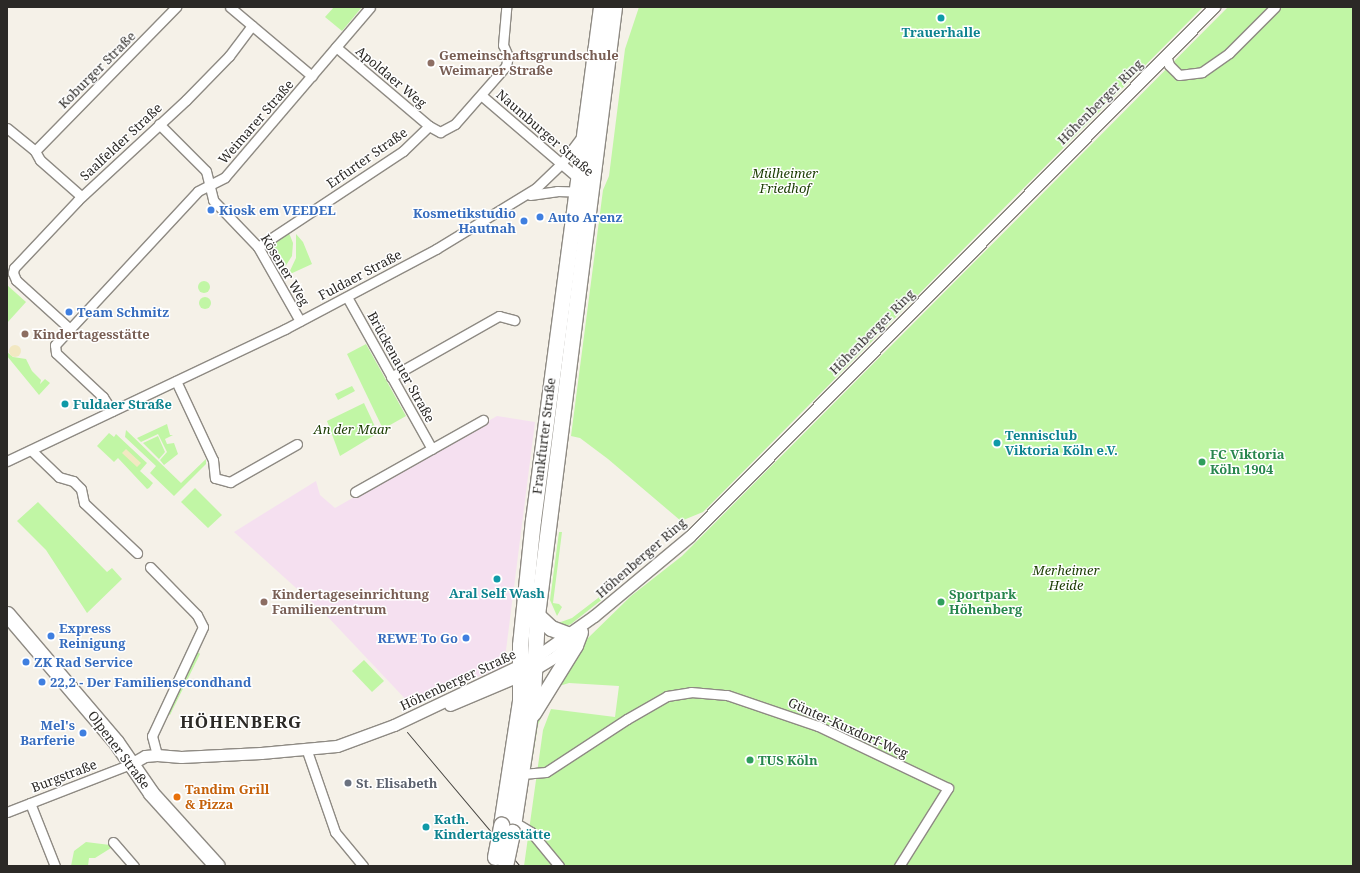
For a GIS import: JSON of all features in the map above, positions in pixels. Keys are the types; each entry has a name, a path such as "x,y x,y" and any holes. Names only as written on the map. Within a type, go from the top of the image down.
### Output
{"main road":[{"name":"Frankfurter Straße","path":"498,863 507,823 522,774 529,719 527,668 534,520 577,186 602,7"},
{"name":"Frankfurter Straße","path":"507,823 519,713 537,615 592,191 614,7"},
{"path":"534,520 549,523"},
{"name":"Olpener Straße","path":"7,614 116,742 156,798 217,866"},
{"path":"529,719 573,633 551,628 537,615"}],"street":[{"name":"Koburger Straße","path":"36,151 176,7"},
{"path":"230,7 312,76"},
{"name":"Weimarer Straße","path":"112,411 104,397 55,351 55,345 198,192 225,177 370,7"},
{"path":"429,126 440,132 455,124 506,66 508,56 503,45 506,7"},
{"name":"Höhenberger Ring","path":"573,633 690,536 1214,7"},
{"path":"1166,55 1169,65 1179,75 1202,72 1228,53 1275,7"},
{"name":"Saalfelder Straße","path":"70,329 14,278 13,271 16,266 81,196 159,124 223,61 252,26"},
{"name":"Apoldaer Weg","path":"336,47 429,126"},
{"name":"Naumburger Straße","path":"481,95 561,164 577,186 592,191"},
{"name":"Kösener Weg","path":"159,124 206,170 213,200 258,247 300,321"},
{"name":"Erfurter Straße","path":"258,247 403,151 429,126"},
{"path":"7,128 36,151 40,160 81,196"},
{"name":"Fuldaer Straße","path":"7,461 300,321 347,297 525,197 561,164 586,128"},
{"name":"Fuldaer Straße","path":"525,197 577,186"},
{"name":"Brückenauer Straße","path":"347,297 432,449"},
{"path":"391,377 499,316 514,320"},
{"path":"176,381 213,460 215,478 230,482 297,444"},
{"path":"356,492 483,420"},
{"path":"31,450 59,477 73,481 80,489 84,503 137,553"},
{"path":"150,567 197,615 203,626 152,736 157,755"},
{"name":"Höhenberger Straße","path":"131,764 145,756 157,755 181,757 307,751 337,746 394,725 409,722 556,656 573,633"},
{"name":"Günter-Kuxdorf-Weg","path":"522,774 546,772 626,719 667,696 690,692 727,695 818,726 948,788 899,866"},
{"path":"307,751 335,832 363,866"},
{"name":"Burgstraße","path":"7,812 131,764"},
{"path":"30,803 55,866"},
{"path":"507,823 531,832 559,866"},
{"path":"113,842 134,866"}],"shaded area":[{"path":"497,416 535,422 504,666 411,705 326,615 234,532 316,481 320,495 335,508"}],"green space":[{"path":"334,7 362,7 342,31 325,17"},
{"name":"Mülheimer Friedhof","path":"639,7 1203,7 703,512 681,521 608,459 580,438 571,436 603,190 609,176 625,49"},
{"name":"Merheimer Heide","path":"1228,7 1353,7 1353,866 524,866 543,730 551,709 615,717 619,686 569,683 559,686 554,683 587,639 631,596 682,556"},
{"path":"289,233 293,243 292,256 281,273 268,248"},
{"path":"296,234 303,242 312,264 288,275 296,258"},
{"path":"204,281 208,283 210,287 208,291 204,293 200,291 198,287 200,283"},
{"path":"7,285 26,302 7,323"},
{"path":"205,297 209,299 211,303 209,307 205,309 201,307 199,303 201,299"},
{"path":"366,344 406,416 383,429 347,354"},
{"path":"7,352 13,357 26,359 32,371 41,380 40,384 45,379 50,383 39,395 7,356"},
{"path":"352,386 355,391 338,400 335,394"},
{"name":"An der Maar","path":"364,403 378,433 340,456 327,421"},
{"path":"167,424 170,435 173,435 165,439 167,444 174,443 178,454 164,465 160,460 167,452 158,434 141,442 137,438"},
{"path":"126,430 181,483 206,459 206,464 174,496 150,473 156,466 125,437"},
{"path":"109,433 114,437 116,434 147,463 140,471 153,483 149,488 147,489 118,458 114,462 97,446"},
{"path":"158,436 165,452 159,459 143,443"},
{"path":"195,488 222,515 208,528 181,502"},
{"path":"38,502 107,572 112,568 122,579 87,613 46,550 17,521"},
{"path":"559,532 562,532 553,603 559,604 562,607 557,616 550,600"},
{"path":"602,595 604,598 571,624 566,626 558,623 572,618"},
{"path":"198,652 200,654 170,715 167,714"},
{"path":"364,660 384,681 372,692 352,671"},
{"path":"549,699 538,725 531,768 528,764 535,722"},
{"path":"86,842 110,845 111,848 95,858 89,858 88,866 71,866 74,851"}],"sand":[{"path":"13,345 17,345 21,351 17,357 13,357 9,353 9,349"},
{"path":"126,449 141,463 137,467 122,453"}],"tram line":[{"path":"407,732 520,866"}],"place":[{"name":"Trauerhalle","path":"941,18"},
{"name":"Gemeinschaftsgrundschule Weimarer Straße","path":"431,63"},
{"name":"Kiosk em VEEDEL","path":"211,210"},
{"name":"Auto Arenz","path":"540,217"},
{"name":"Kosmetikstudio Hautnah","path":"524,221"},
{"name":"Team Schmitz","path":"69,312"},
{"name":"Kindertagesstätte","path":"25,334"},
{"name":"Fuldaer Straße","path":"65,404"},
{"name":"Tennisclub Viktoria Köln e.V.","path":"997,443"},
{"name":"FC Viktoria Köln 1904","path":"1202,462"},
{"name":"Aral Self Wash","path":"497,579"},
{"name":"Kindertageseinrichtung Familienzentrum","path":"264,602"},
{"name":"Sportpark Höhenberg","path":"941,602"},
{"name":"Express Reinigung","path":"51,636"},
{"name":"REWE To Go","path":"466,638"},
{"name":"ZK Rad Service","path":"26,662"},
{"name":"22,2 - Der Familiensecondhand","path":"42,682"},
{"name":"Mel's Barferie","path":"83,733"},
{"name":"TUS Köln","path":"750,760"},
{"name":"St. Elisabeth","path":"348,783"},
{"name":"Tandim Grill & Pizza","path":"177,797"},
{"name":"Kath. Kindertagesstätte","path":"426,827"}],"district":[{"name":"HÖHENBERG","path":"241,722"}]}
